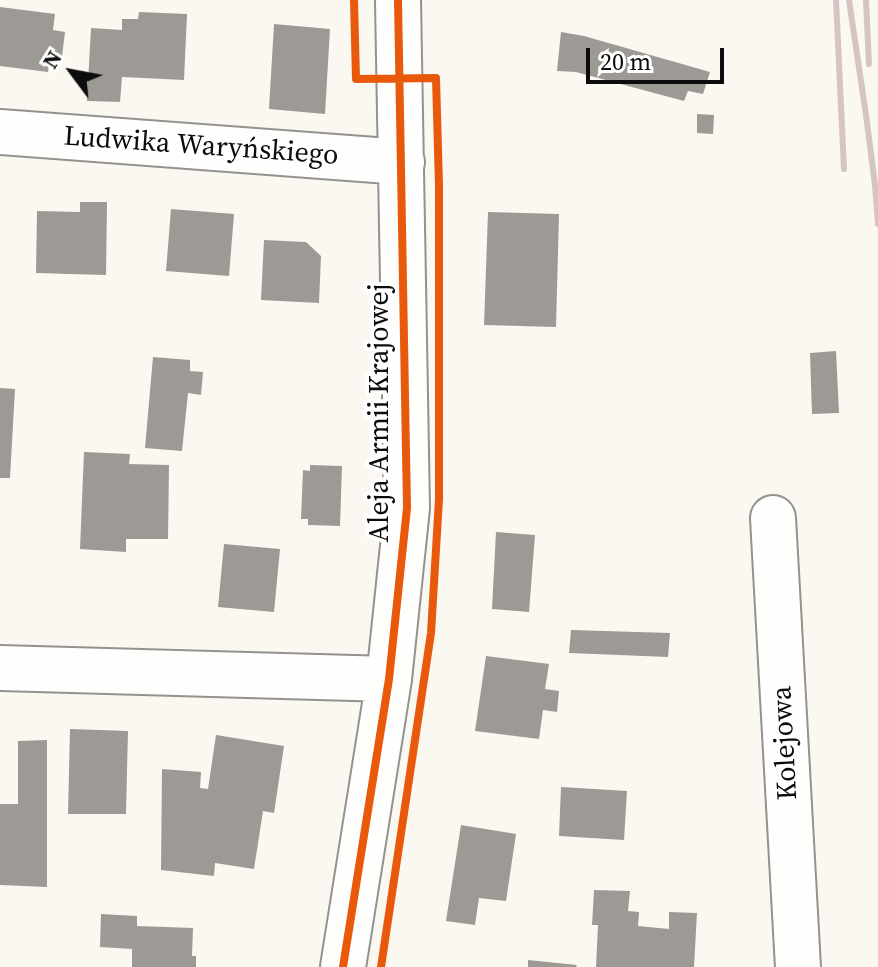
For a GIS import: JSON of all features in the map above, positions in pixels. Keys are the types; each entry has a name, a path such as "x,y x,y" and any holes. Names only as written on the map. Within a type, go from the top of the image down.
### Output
{"street":[{"name":"Aleja Armii Krajowej","path":"343,967 389,679 407,508 398,0"},
{"name":"Ludwika Waryńskiego","path":"0,132 402,162"},
{"name":"Kolejowa","path":"773,518 798,967"},
{"path":"0,668 389,679"}],"building":[{"path":"0,7 55,14 53,30 65,32 62,57 50,55 48,72 0,66"},
{"path":"139,12 187,14 184,80 122,77 120,102 87,101 91,28 122,30 122,19 138,19"},
{"path":"274,24 330,29 325,114 269,109"},
{"path":"561,32 710,72 703,94 688,91 684,101 576,72 557,71"},
{"path":"697,114 714,115 713,134 697,133"},
{"path":"80,202 107,202 106,275 36,273 37,211 80,212"},
{"path":"171,209 234,214 229,276 166,271"},
{"path":"488,212 559,214 556,327 484,325"},
{"path":"264,240 306,242 321,256 319,303 261,300"},
{"path":"836,351 839,413 812,414 810,353"},
{"path":"153,357 190,360 190,371 203,372 201,395 188,393 182,451 145,448"},
{"path":"0,388 15,389 10,478 0,478"},
{"path":"84,452 130,454 129,464 169,465 168,539 126,539 126,552 80,549"},
{"path":"310,465 342,466 340,526 308,525 308,519 301,519 303,470 310,471"},
{"path":"496,532 535,535 529,612 492,609"},
{"path":"224,544 280,549 274,612 218,607"},
{"path":"571,630 670,633 668,657 569,653"},
{"path":"486,656 549,664 545,689 559,691 557,712 543,710 539,739 475,731"},
{"path":"70,729 128,731 126,814 68,814"},
{"path":"216,735 284,746 274,813 263,811 254,869 215,863 214,876 161,870 162,769 201,772 200,788 208,789"},
{"path":"47,740 47,887 0,885 0,804 18,804 18,741"},
{"path":"561,787 627,791 624,840 559,836"},
{"path":"461,825 516,834 506,901 479,898 475,925 446,921"},
{"path":"594,890 630,891 628,911 639,912 638,926 669,929 669,912 697,913 694,967 596,967 598,925 592,925"},
{"path":"101,914 137,916 137,926 193,928 192,956 196,956 196,967 132,967 132,949 100,947"},
{"path":"528,960 577,965 528,967"}],"railway":[{"path":"836,0 844,169"},
{"path":"849,0 878,224"},
{"path":"866,0 869,64"}],"cycle path":[{"path":"354,0 356,79 436,78 439,499 431,633 381,967"},
{"path":"343,967 389,679 407,508 398,0"}]}
